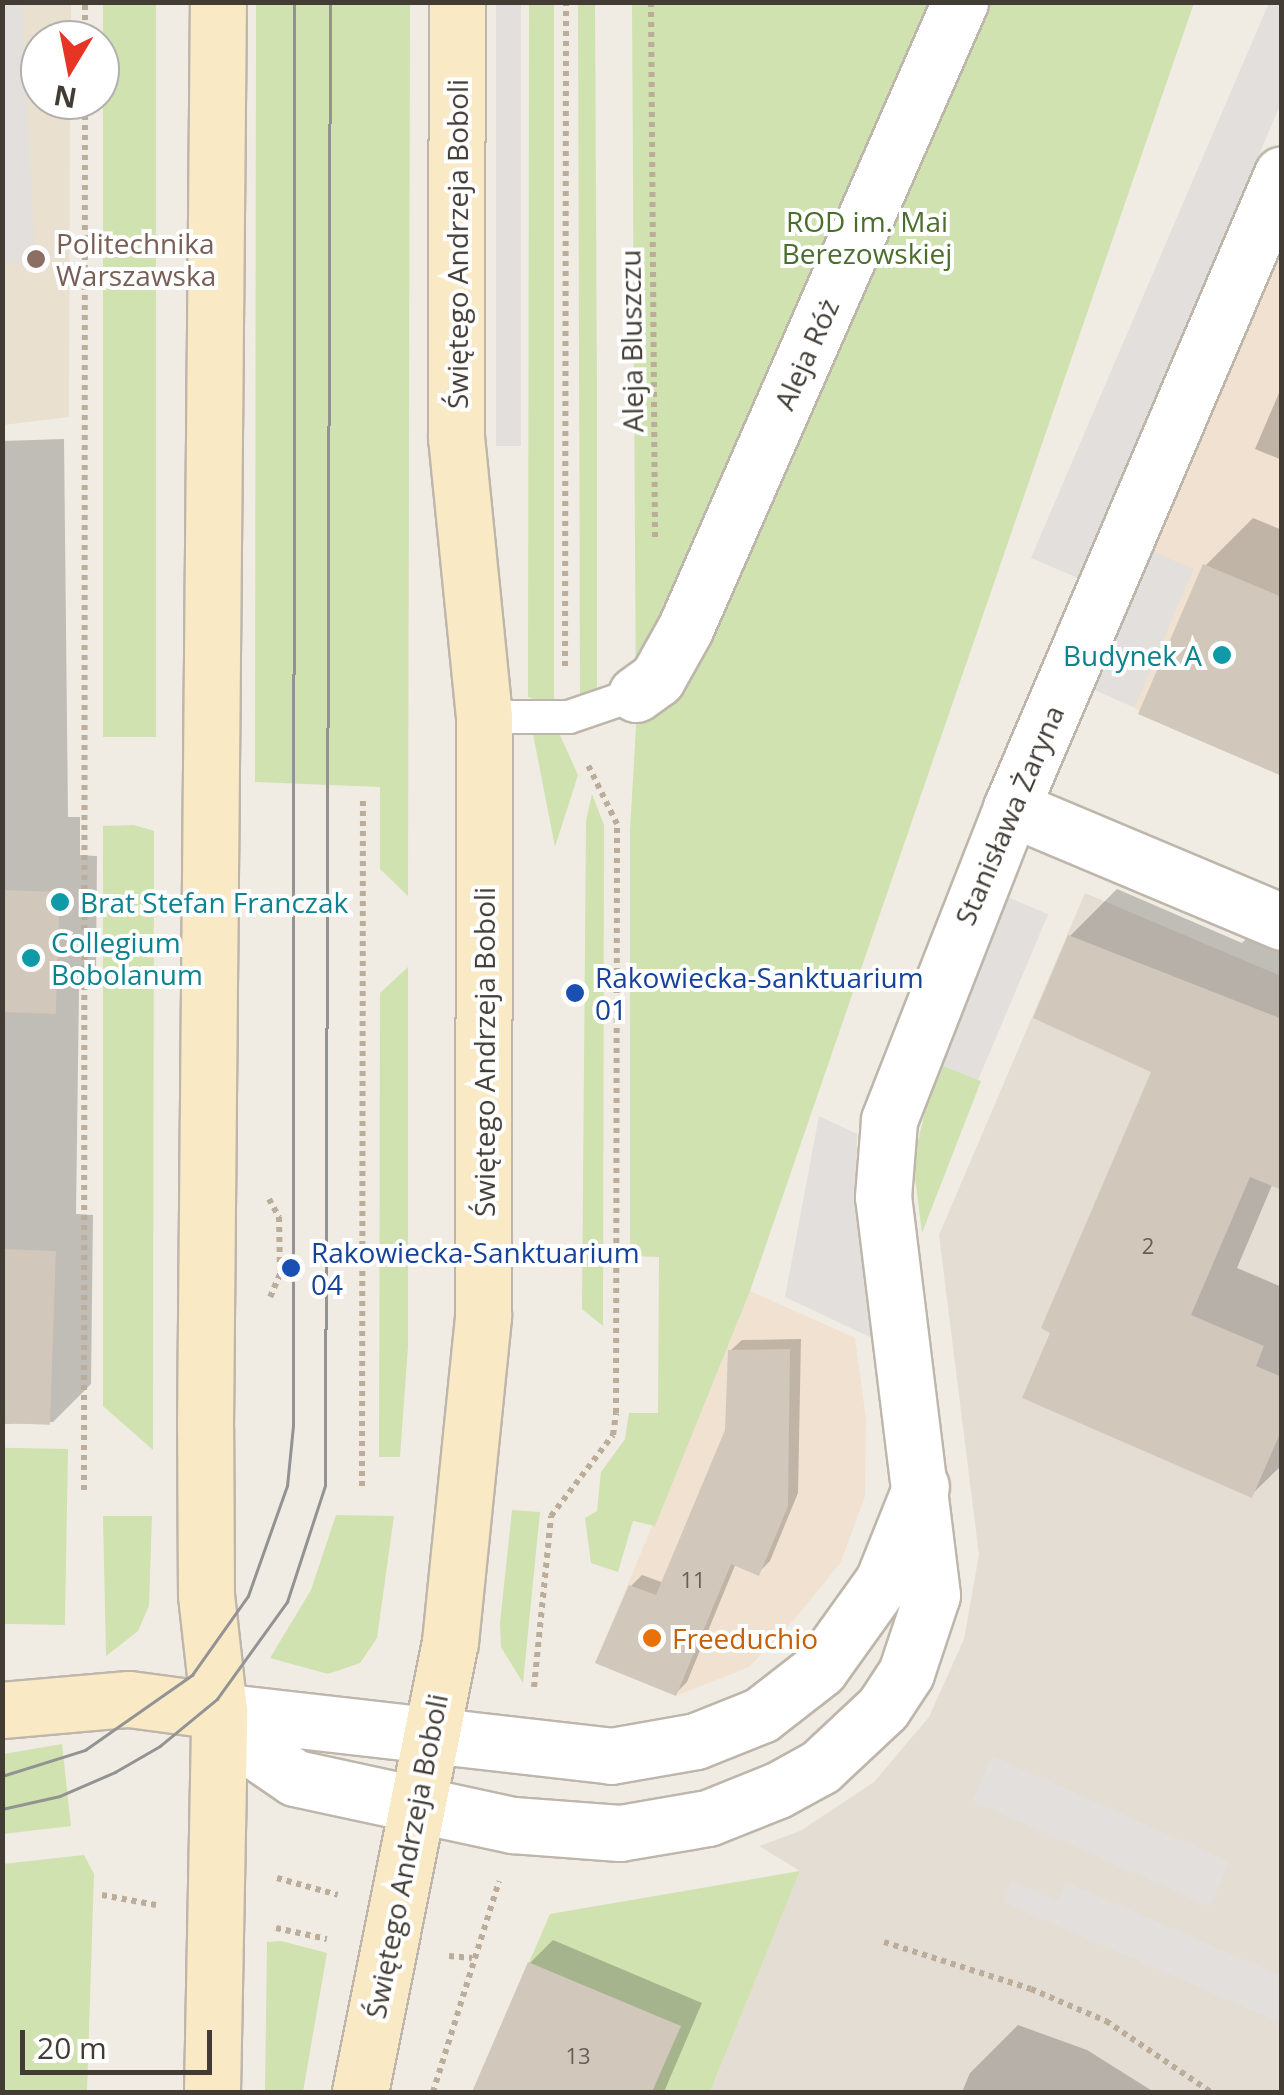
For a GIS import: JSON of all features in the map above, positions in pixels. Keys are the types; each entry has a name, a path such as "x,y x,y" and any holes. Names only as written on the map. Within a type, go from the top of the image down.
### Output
{"main road":[{"path":"212,2092 218,1711 205,1506 218,2"},
{"name":"Świętego Andrzeja Boboli","path":"360,2092 414,1806 450,1642 480,1382 484,717 456,438 457,2"},
{"path":"2,1710 129,1700 218,1711"}],"street":[{"name":"Aleja Róż","path":"636,694 657,679 685,629 960,2"},
{"name":"Stanisława Żaryna","path":"218,1711 240,1741 295,1778 513,1824 620,1833 736,1810 820,1767 883,1708 923,1632 932,1577 883,1196 889,1120 1012,808 1282,174"},
{"path":"1012,808 1282,922"},
{"name":"Stanisława Żaryna","path":"218,1711 610,1756 696,1741 761,1714 790,1696 846,1638 883,1581 921,1486"}],"lane":[{"path":"484,717 569,717 636,694"}],"path":[{"path":"565,680 566,2"},
{"name":"Aleja Bluszczu","path":"651,2 656,560"},
{"path":"84,1490 85,120"},
{"path":"532,1699 551,1516 613,1435 616,1413 617,824 608,795 582,757"},
{"path":"362,1486 363,797"},
{"path":"433,2092 502,1871"},
{"path":"262,1874 344,1896"},
{"path":"102,1895 165,1906"},
{"path":"259,1925 336,1941"},
{"path":"884,1942 1032,1989 1106,2021 1157,2062 1212,2092"}],"shaded area":[{"path":"3,2 22,3 20,120 28,120 35,262 3,264"},
{"name":"Politechnika Warszawska","path":"2,3 71,3 71,20 20,20 20,120 70,120 69,417 3,425"},
{"path":"496,3 521,3 521,446 496,446"},
{"path":"1269,3 1281,3 1281,103 1078,578 1031,558"},
{"path":"1281,248 1281,776 1091,688"},
{"path":"1151,551 1193,569 1135,707 1092,689"},
{"path":"1085,893 1281,976 1281,2092 710,2092 800,1871 759,1846 800,1831 874,1782 929,1717 964,1639 979,1555 939,1235"},
{"path":"1005,896 1048,914 978,1080 935,1062"},
{"path":"819,1116 857,1134 856,1191 874,1339 785,1297"},
{"path":"750,1291 855,1338 866,1419 865,1496 841,1562 794,1620 749,1667 676,1696 595,1663"},
{"path":"992,1756 1230,1862 1210,1907 972,1801"},
{"path":"1012,1881 1057,1901 1066,1882 1281,1976 1281,2023 1003,1902"}],"green space":[{"path":"103,3 156,3 156,737 103,737 103,120 120,120 120,20 103,20"},
{"path":"256,3 410,3 408,896 380,869 380,787 255,782"},
{"path":"529,3 554,3 554,700 537,700 528,697"},
{"path":"578,3 595,3 597,390 597,692 580,698"},
{"name":"ROD im. Mai Berezowskiej","path":"632,3 1194,3 750,1291 655,1526 633,1521 618,1572 591,1563 585,1518 597,1511 601,1472 625,1439 629,1413 658,1413 659,1257 630,1256 630,831 636,726"},
{"path":"533,734 560,735 578,775 555,847"},
{"path":"592,794 604,825 603,1326 582,1309 586,821"},
{"path":"134,825 154,831 153,1450 103,1406 103,826"},
{"path":"408,967 408,1347 400,1457 379,1457 380,993"},
{"path":"937,1063 981,1081 922,1233 913,1161"},
{"path":"3,1448 68,1449 65,1625 2,1624"},
{"path":"512,1510 540,1512 523,1683 501,1647"},
{"path":"336,1515 394,1516 377,1638 360,1663 328,1674 270,1658 311,1590"},
{"path":"103,1516 152,1516 149,1606 138,1631 106,1656"},
{"path":"62,1744 71,1826 3,1834 3,1754"},
{"path":"84,1855 94,1874 87,2092 3,2092 3,1864"},
{"path":"800,1871 710,2092 473,2092 550,1914"},
{"path":"281,1941 327,1953 303,2092 265,2092 267,1942"}],"building":[{"name":"Budynek A","path":"1203,564 1282,597 1282,776 1138,714"},
{"path":"2,890 60,892 56,1014 2,1012"},
{"path":"1068,935 1282,1019 1282,1190 1250,1177 1191,1315 1264,1346 1256,1366 1282,1377 1282,1429 1252,1498 1022,1398 1050,1333 1041,1328 1151,1072 1033,1018"},
{"path":"2,1249 56,1251 50,1425 2,1423"},
{"path":"790,1349 788,1506 759,1576 731,1564 676,1696 595,1663 629,1585 656,1595 725,1430 728,1350"},
{"path":"528,1962 681,2026 652,2092 472,2092"}],"tram line":[{"path":"2,1776 85,1750 192,1675 248,1596 287,1486 293,1426 294,2"},
{"path":"2,1809 60,1796 115,1772 160,1746 217,1699 287,1602 325,1486 330,2"}],"place":[{"name":"Politechnika Warszawska","path":"36,259"},
{"name":"Budynek A","path":"1222,655"},
{"name":"Brat Stefan Franczak","path":"60,902"},
{"name":"Collegium Bobolanum","path":"31,958"},
{"name":"Rakowiecka-Sanktuarium 01","path":"575,993"},
{"name":"Rakowiecka-Sanktuarium 04","path":"291,1268"},
{"name":"Freeduchio","path":"652,1638"}]}
